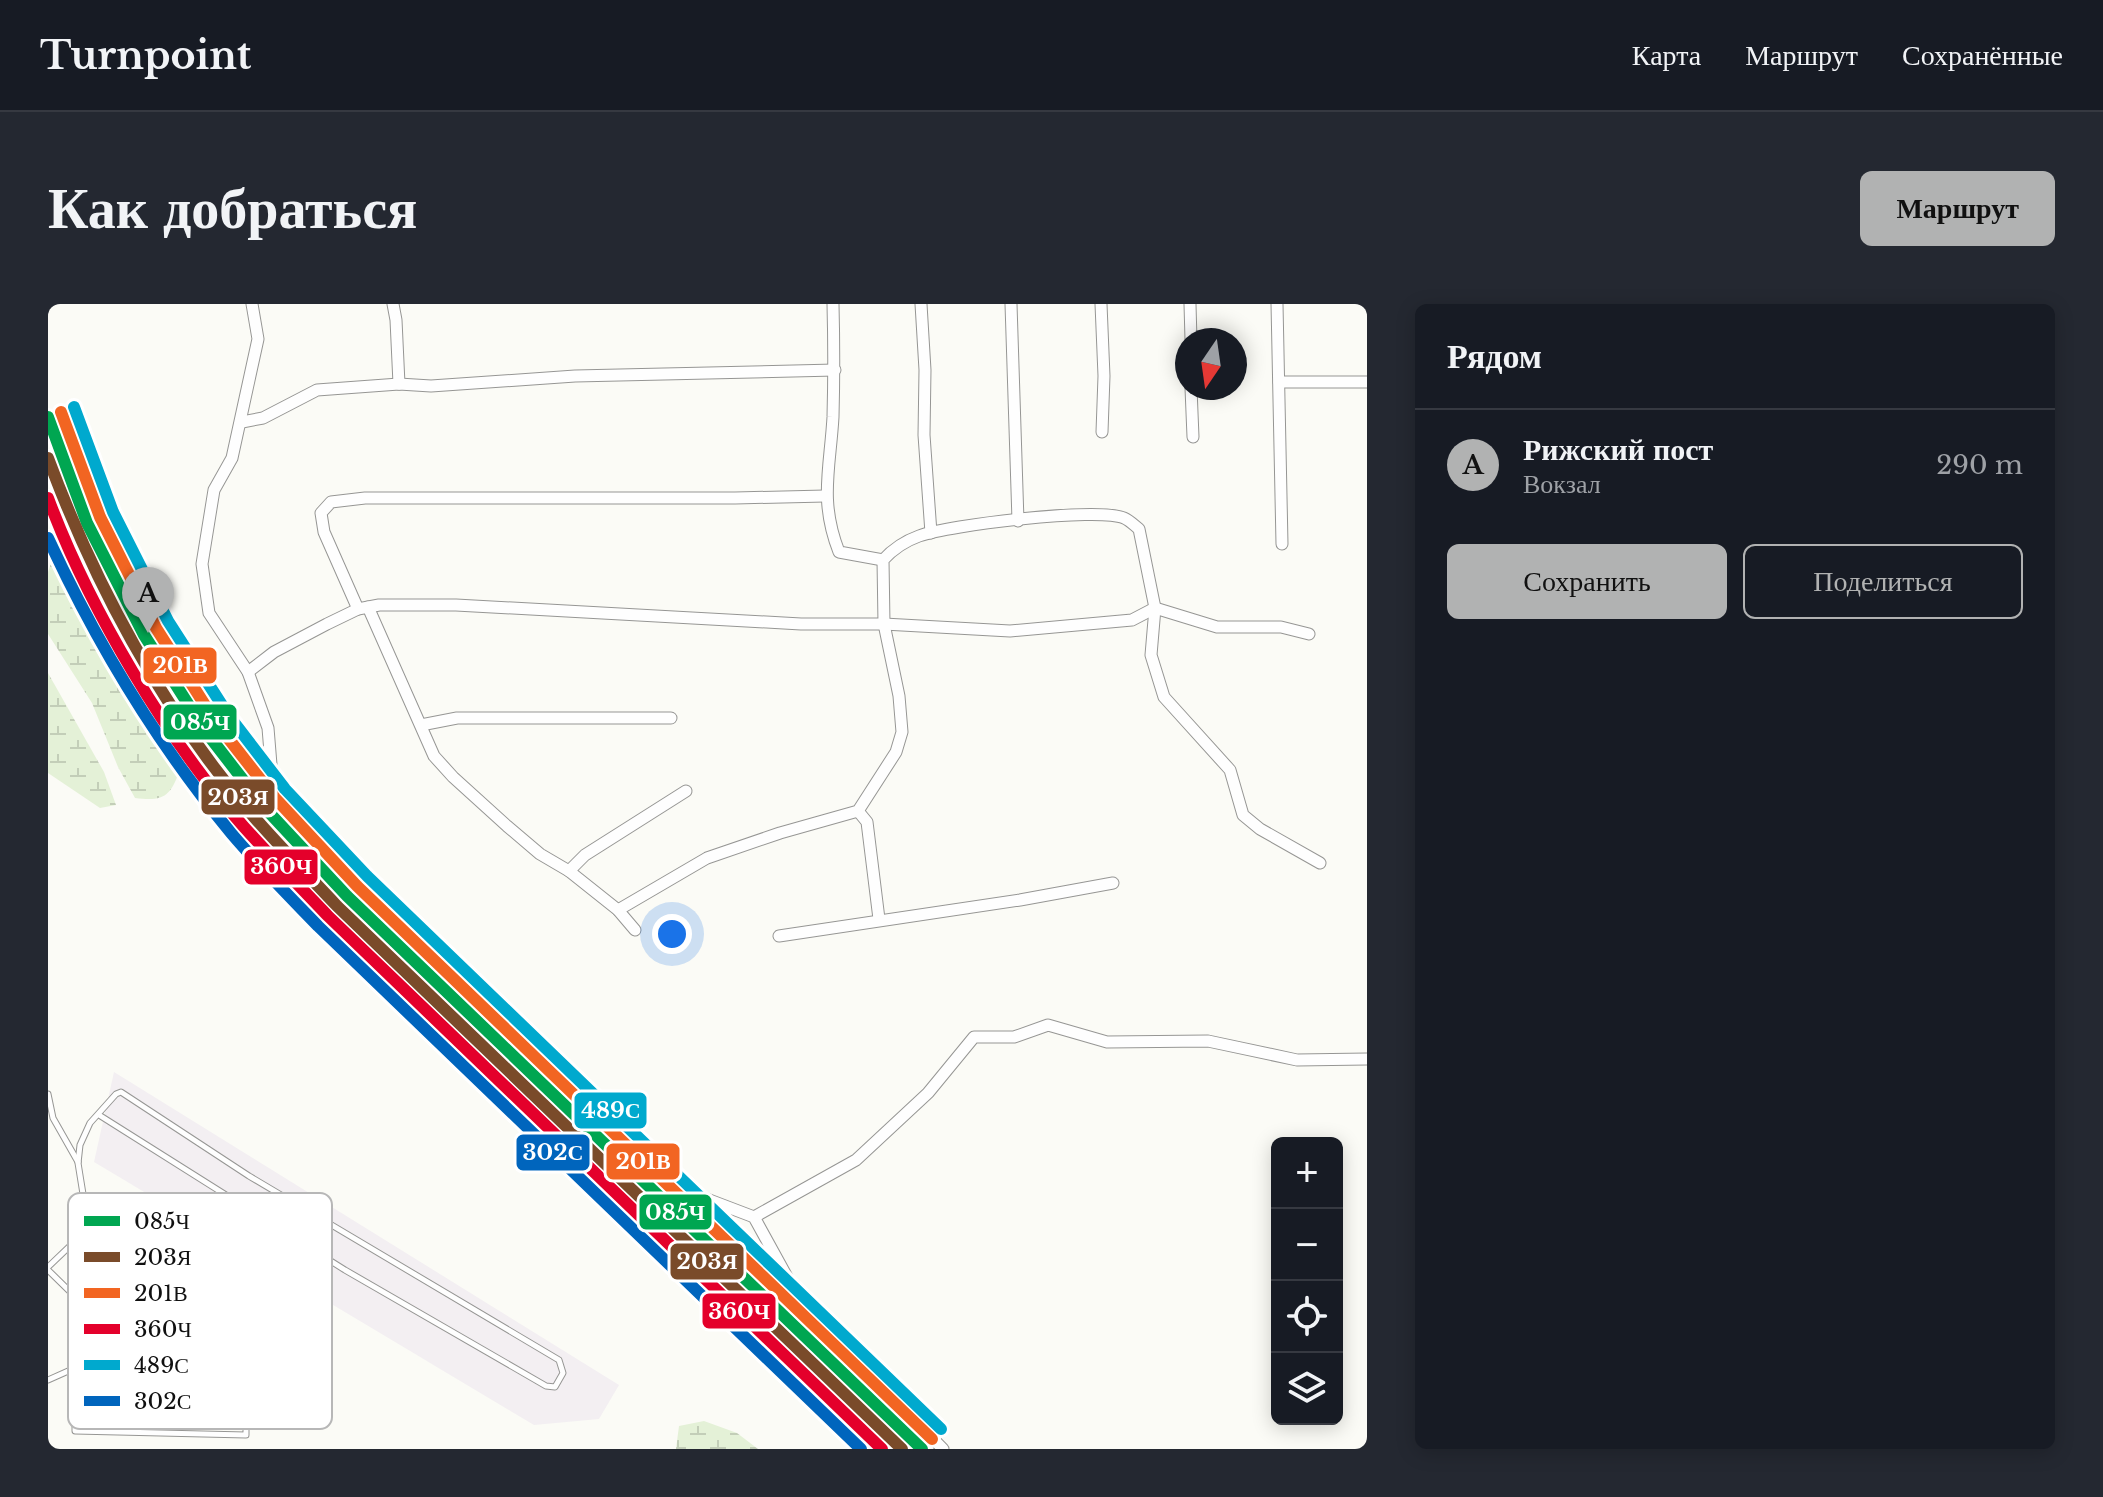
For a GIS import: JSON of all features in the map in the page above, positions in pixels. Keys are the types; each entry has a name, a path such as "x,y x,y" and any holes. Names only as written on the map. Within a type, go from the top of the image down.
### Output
{"street":[{"path":"252,304 258,339 232,458 214,490 202,564 209,613 248,672 268,728 273,789 321,856 556,1086 670,1185 754,1217 803,1306 943,1449"},
{"path":"393,304 399,384"},
{"path":"833,304 835,370 825,496 832,532 839,552 883,560"},
{"path":"921,304 925,370 924,435 931,533"},
{"path":"1011,304 1018,521"},
{"path":"1101,304 1104,376 1102,432"},
{"path":"1190,304 1191,328"},
{"path":"1277,304 1282,544"},
{"path":"242,422 263,418 317,390 575,376 835,370"},
{"path":"1279,382 1367,382"},
{"path":"1191,400 1193,437"},
{"path":"635,930 618,910 569,871 540,854 453,777 434,756 324,532 321,513 331,502 365,498 825,496"},
{"path":"618,910 707,858 858,811 896,752 902,732 899,696 884,624 883,560 894,548 931,533 970,524 1090,515 1123,517 1139,529 1155,608 1151,655 1164,697 1230,770 1243,815 1260,829 1320,863"},
{"path":"248,672 274,652 363,608 456,605 801,624 884,624 1010,631 1132,620 1155,608 1217,627 1281,627 1309,634"},
{"path":"421,725 457,718 671,718"},
{"path":"569,871 585,855 686,791"},
{"path":"858,811 867,822 879,919"},
{"path":"779,936 1113,883"},
{"path":"754,1217 856,1160 928,1093 974,1037 1014,1037 1048,1025 1107,1042 1208,1041 1297,1060 1367,1059"}],"lane":[{"path":"78,1163 90,1123 121,1092 278,1193"},
{"path":"48,1094 53,1118 78,1163 83,1193"},
{"path":"99,1115 223,1193"},
{"path":"332,1225 559,1360 563,1373 555,1387 546,1386 332,1262"},
{"path":"68,1248 48,1268 68,1288"},
{"path":"48,1380 68,1371"},
{"path":"75,1429 246,1435 246,1429"}],"shaded area":[{"path":"114,1072 309,1193 146,1193 94,1162"},
{"path":"332,1207 619,1385 599,1419 534,1425 332,1304"}],"green space":[{"path":"48,538 61,569 95,601 130,699 160,725 180,769 169,791 160,798 135,798 118,767 92,703 48,634 48,572 51,563"},
{"path":"48,673 104,772 116,805 100,808 48,773"},
{"path":"704,1421 737,1433 758,1449 676,1449 679,1426"}],"transit line":[{"name":"489С","path":"74,407 113,512 168,621 229,716 285,789 367,876 941,1429"},
{"name":"201В","path":"61,412 100,517 156,628 217,724 275,798 357,886 932,1439"},
{"name":"085Ч","path":"48,417 87,523 144,635 206,732 264,807 347,896 922,1449"},
{"name":"203Я","path":"48,458 88,554 135,646 191,735 254,817 337,906 902,1449"},
{"name":"360Ч","path":"48,498 85,583 132,671 186,754 244,827 328,916 882,1449"},
{"name":"302С","path":"48,538 130,692 178,764 241,845 318,926 861,1449"}],"place":[{"name":"Рижский пост","path":"148,633"}]}
